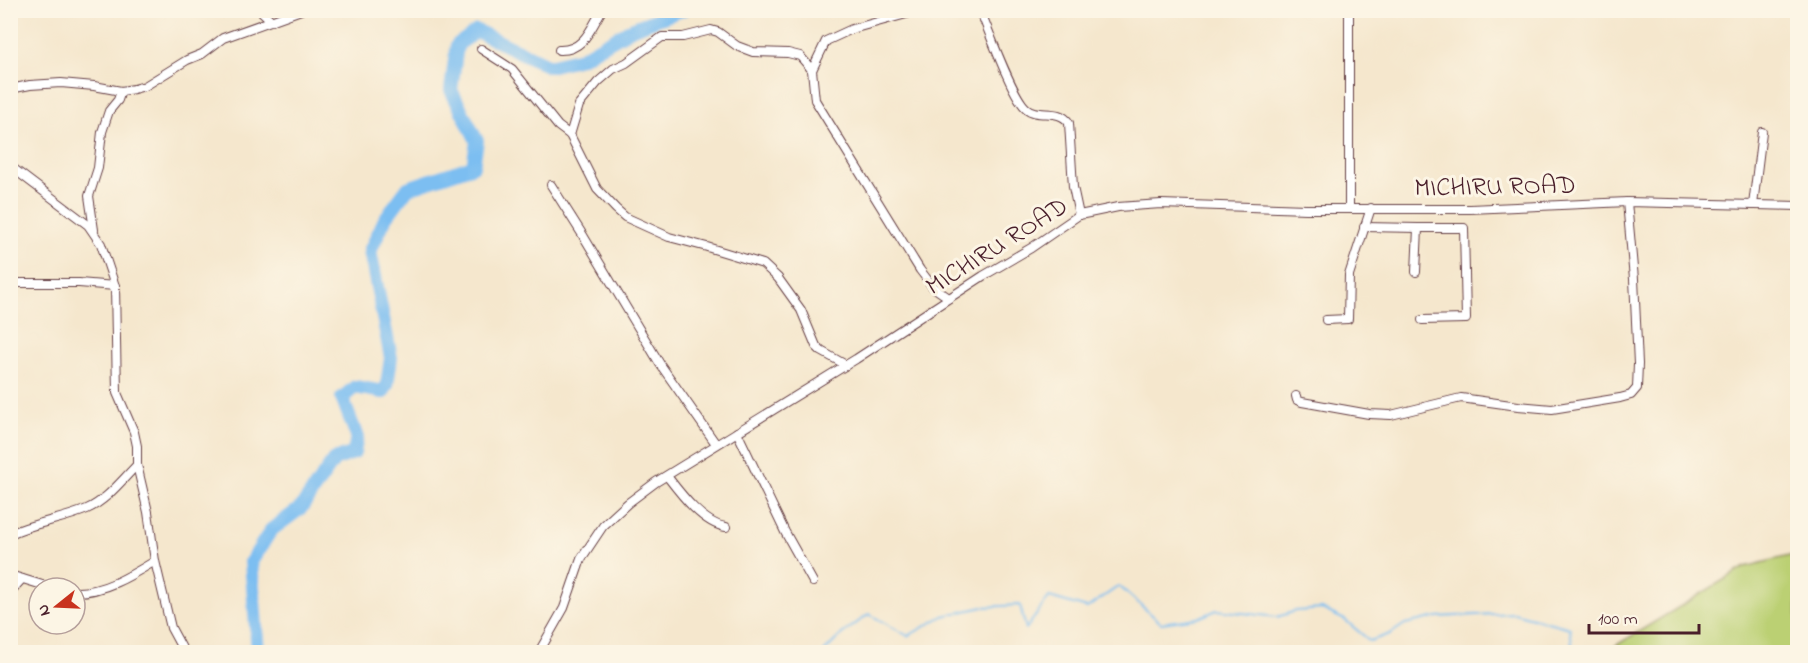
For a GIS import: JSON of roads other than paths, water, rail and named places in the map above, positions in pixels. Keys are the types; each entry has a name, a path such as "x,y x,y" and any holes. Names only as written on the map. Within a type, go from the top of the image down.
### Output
{"street":[{"path":"10,20 12,10"},
{"path":"260,10 272,21"},
{"path":"10,89 30,84 61,83 94,86 121,92 146,86 187,60 202,54 223,38 301,10"},
{"path":"559,50 567,51 583,43 602,10"},
{"path":"921,10 852,28 826,41 812,70 815,100 920,270 933,287 949,298"},
{"path":"980,10 1018,99 1031,111 1059,115 1066,118 1069,123 1073,187 1079,215"},
{"path":"1349,10 1349,208"},
{"path":"570,135 579,105 592,89 614,69 662,37 683,37 711,30 753,52 788,53 800,56 812,70"},
{"path":"481,49 512,69 558,126 570,135 597,189 625,217 669,237 763,264 778,278 801,310 816,346 846,365"},
{"path":"121,92 106,118 98,168 90,196 94,231 115,286 117,393 134,432 137,465 148,512 155,561 171,628 183,652"},
{"path":"1753,205 1762,132"},
{"path":"10,166 94,231"},
{"path":"551,185 660,364 716,444"},
{"path":"1296,396 1297,400 1302,402 1369,414 1391,415 1461,398 1552,409 1620,398 1631,394 1637,388 1638,364 1627,202"},
{"name":"MICHIRU ROAD","path":"539,652 564,608 581,559 603,526 628,503 716,444 846,365 1079,215 1118,207 1161,204 1306,209 1470,209 1627,202 1797,206"},
{"path":"1326,320 1348,319 1349,275 1371,208"},
{"path":"1364,227 1464,228 1466,319 1422,320"},
{"path":"1416,272 1418,228"},
{"path":"10,281 115,286"},
{"path":"737,432 785,531 813,582"},
{"path":"10,534 90,508 107,495 137,465"},
{"path":"667,476 706,519 726,526"},
{"path":"87,591 112,584 155,561"},
{"path":"10,575 27,580"},
{"path":"10,592 22,579"}],"waterway":[{"path":"258,652 251,562 271,530 301,508 334,460 354,453 357,436 342,398 355,387 383,392 387,385 391,358 370,251 385,219 408,188 473,166 477,141 451,90 457,45 477,31 549,66 581,58 633,28 682,10"},
{"path":"824,652 842,634 869,614 908,636 943,616 983,607 1020,605 1026,629 1049,597 1087,608 1119,586 1161,623 1198,618 1217,610 1277,617 1296,611 1322,609 1345,620 1370,641 1390,634 1405,624 1437,617 1514,613 1570,628 1573,652"},
{"path":"595,652 597,649 605,652"},
{"path":"667,652 677,649 686,652"}]}
